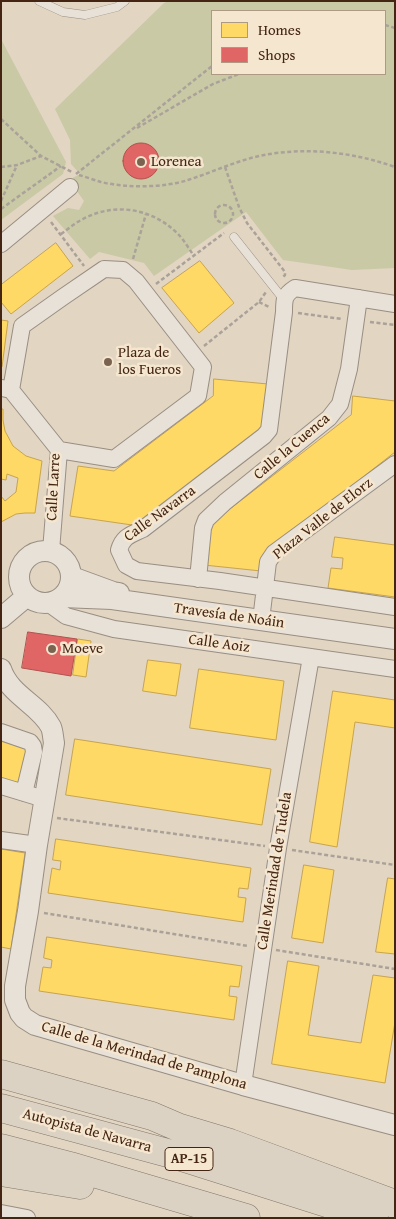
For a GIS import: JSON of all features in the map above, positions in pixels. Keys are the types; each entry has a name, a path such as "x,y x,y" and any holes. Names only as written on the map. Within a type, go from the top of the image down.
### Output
{"highway":[{"path":"1,1074 152,1116 180,1128"},
{"path":"1,1082 143,1121 180,1128 230,1143 395,1204"},
{"name":"Autopista de Navarra","path":"1,1108 175,1155 374,1218"},
{"name":"AP-15","path":"1,1148 70,1166 246,1218"},
{"path":"1,1172 210,1206"}],"street":[{"path":"1,244 42,210 73,180"},
{"path":"6,389 22,326 104,270 123,270 136,281 203,367 198,396 114,459 59,450"},
{"path":"284,306 287,293 295,288 395,304"},
{"name":"Calle la Cuenca","path":"198,578 203,528 206,520 225,502 329,418 340,404 349,369 359,298"},
{"name":"Calle Navarra","path":"284,306 269,430 264,436 143,529 124,538 119,550 126,565 137,572 198,578 395,607"},
{"name":"Calle Larre","path":"6,389 59,450 51,551"},
{"name":"Plaza Valle de Elorz","path":"262,612 268,562 274,553 395,464"},
{"path":"51,551 59,554 66,560 72,577 67,591 55,600 40,603 33,601 27,596 19,583 10,575 20,568 23,561 35,552 51,551"},
{"name":"Travesía de Noáin","path":"72,577 113,592 395,630"},
{"path":"1,618 27,596"},
{"name":"Travesía de Noáin","path":"55,600 112,600 395,639"},
{"name":"Calle Aoiz","path":"55,600 66,616 114,629 395,668"},
{"name":"Calle Merindad de Tudela","path":"243,1085 278,848 311,657"},
{"name":"Calle de la Merindad de Pamplona","path":"1,669 11,687 44,717 52,729 54,743 36,845 28,911 9,969 15,986 17,1007 24,1018 35,1025 243,1085 395,1125"},
{"path":"1,732 30,742 33,746 34,752 24,793"},
{"path":"1,786 24,793 43,808"},
{"path":"1,840 36,845"},
{"path":"1,1212 27,1218"}],"lane":[{"path":"40,1 63,12 85,15 117,8 125,1"},
{"path":"234,237 284,306"}],"path":[{"path":"73,180 211,67"},
{"path":"127,134 213,84 236,75"},
{"path":"1,119 41,156 61,166 73,180 147,186 168,184 186,181 262,155 293,152 339,153 395,166"},
{"path":"1,167 17,165 41,156"},
{"path":"1,201 17,165"},
{"path":"1,208 61,166"},
{"path":"233,211 229,206 222,205 217,209 216,218 222,222 228,222 232,217 233,211 239,207"},
{"path":"61,234 82,219 101,211 123,208 146,214 162,222 179,234 194,256"},
{"path":"42,210 93,277"},
{"path":"128,275 146,214"},
{"path":"145,293 229,230 234,237"},
{"path":"259,302 274,310 284,306 300,313 395,325"},
{"path":"43,808 278,848 395,865"},
{"path":"28,911 395,969"}],"green space":[{"path":"169,1 395,1 395,268 352,270 283,260 246,212 154,276 144,263 99,252 90,259 53,216 68,208 79,210 84,201 69,180 80,174 71,164 70,140 55,109 164,3"},
{"path":"1,39 66,162 63,174 1,220"}],"building: Homes":[{"path":"56,243 73,266 11,314 1,302 1,285"},
{"path":"200,261 234,303 199,333 162,288"},
{"path":"1,320 8,321 2,367 1,367"},
{"path":"214,379 268,384 263,431 139,526 70,516 78,466 114,471 213,396"},
{"path":"353,396 395,401 395,452 263,555 261,571 204,565 208,526 351,415"},
{"path":"1,409 3,409 5,431 13,446 26,456 42,461 35,513 16,514 1,522 1,496 5,501 16,492 18,478 7,474 6,480 1,479"},
{"path":"335,537 395,545 395,597 328,588 331,568 342,569 343,558 332,557"},
{"path":"78,639 91,641 86,677 73,675"},
{"path":"148,660 181,664 176,696 143,691"},
{"path":"199,669 284,681 276,740 190,728"},
{"path":"333,691 395,700 395,728 355,722 337,847 310,842"},
{"path":"75,739 271,769 262,825 66,795"},
{"path":"1,741 29,746 19,785 1,781"},
{"path":"56,839 251,868 248,889 239,888 238,897 246,898 243,922 48,893 52,868 60,870 61,861 53,860"},
{"path":"1,849 25,853 11,949 1,947"},
{"path":"304,865 334,870 323,943 292,938"},
{"path":"388,878 395,879 395,954 376,952"},
{"path":"47,937 242,966 239,987 230,986 229,996 237,997 234,1020 39,991 43,967 51,968 52,960 44,958"},
{"path":"288,961 319,966 308,1035 361,1043 373,975 395,978 395,1022 385,1083 272,1064"}],"building: Shops":[{"name":"Lorenea","path":"141,143 148,144 154,148 158,154 158,168 154,174 148,178 141,179 134,178 128,174 124,168 123,161 124,154 128,148 134,144"},
{"path":"28,632 77,639 71,676 22,668"}],"place":[{"name":"Lorenea","path":"141,162"},
{"name":"Plaza de los Fueros","path":"108,362"},
{"name":"Moeve","path":"52,649"}]}
